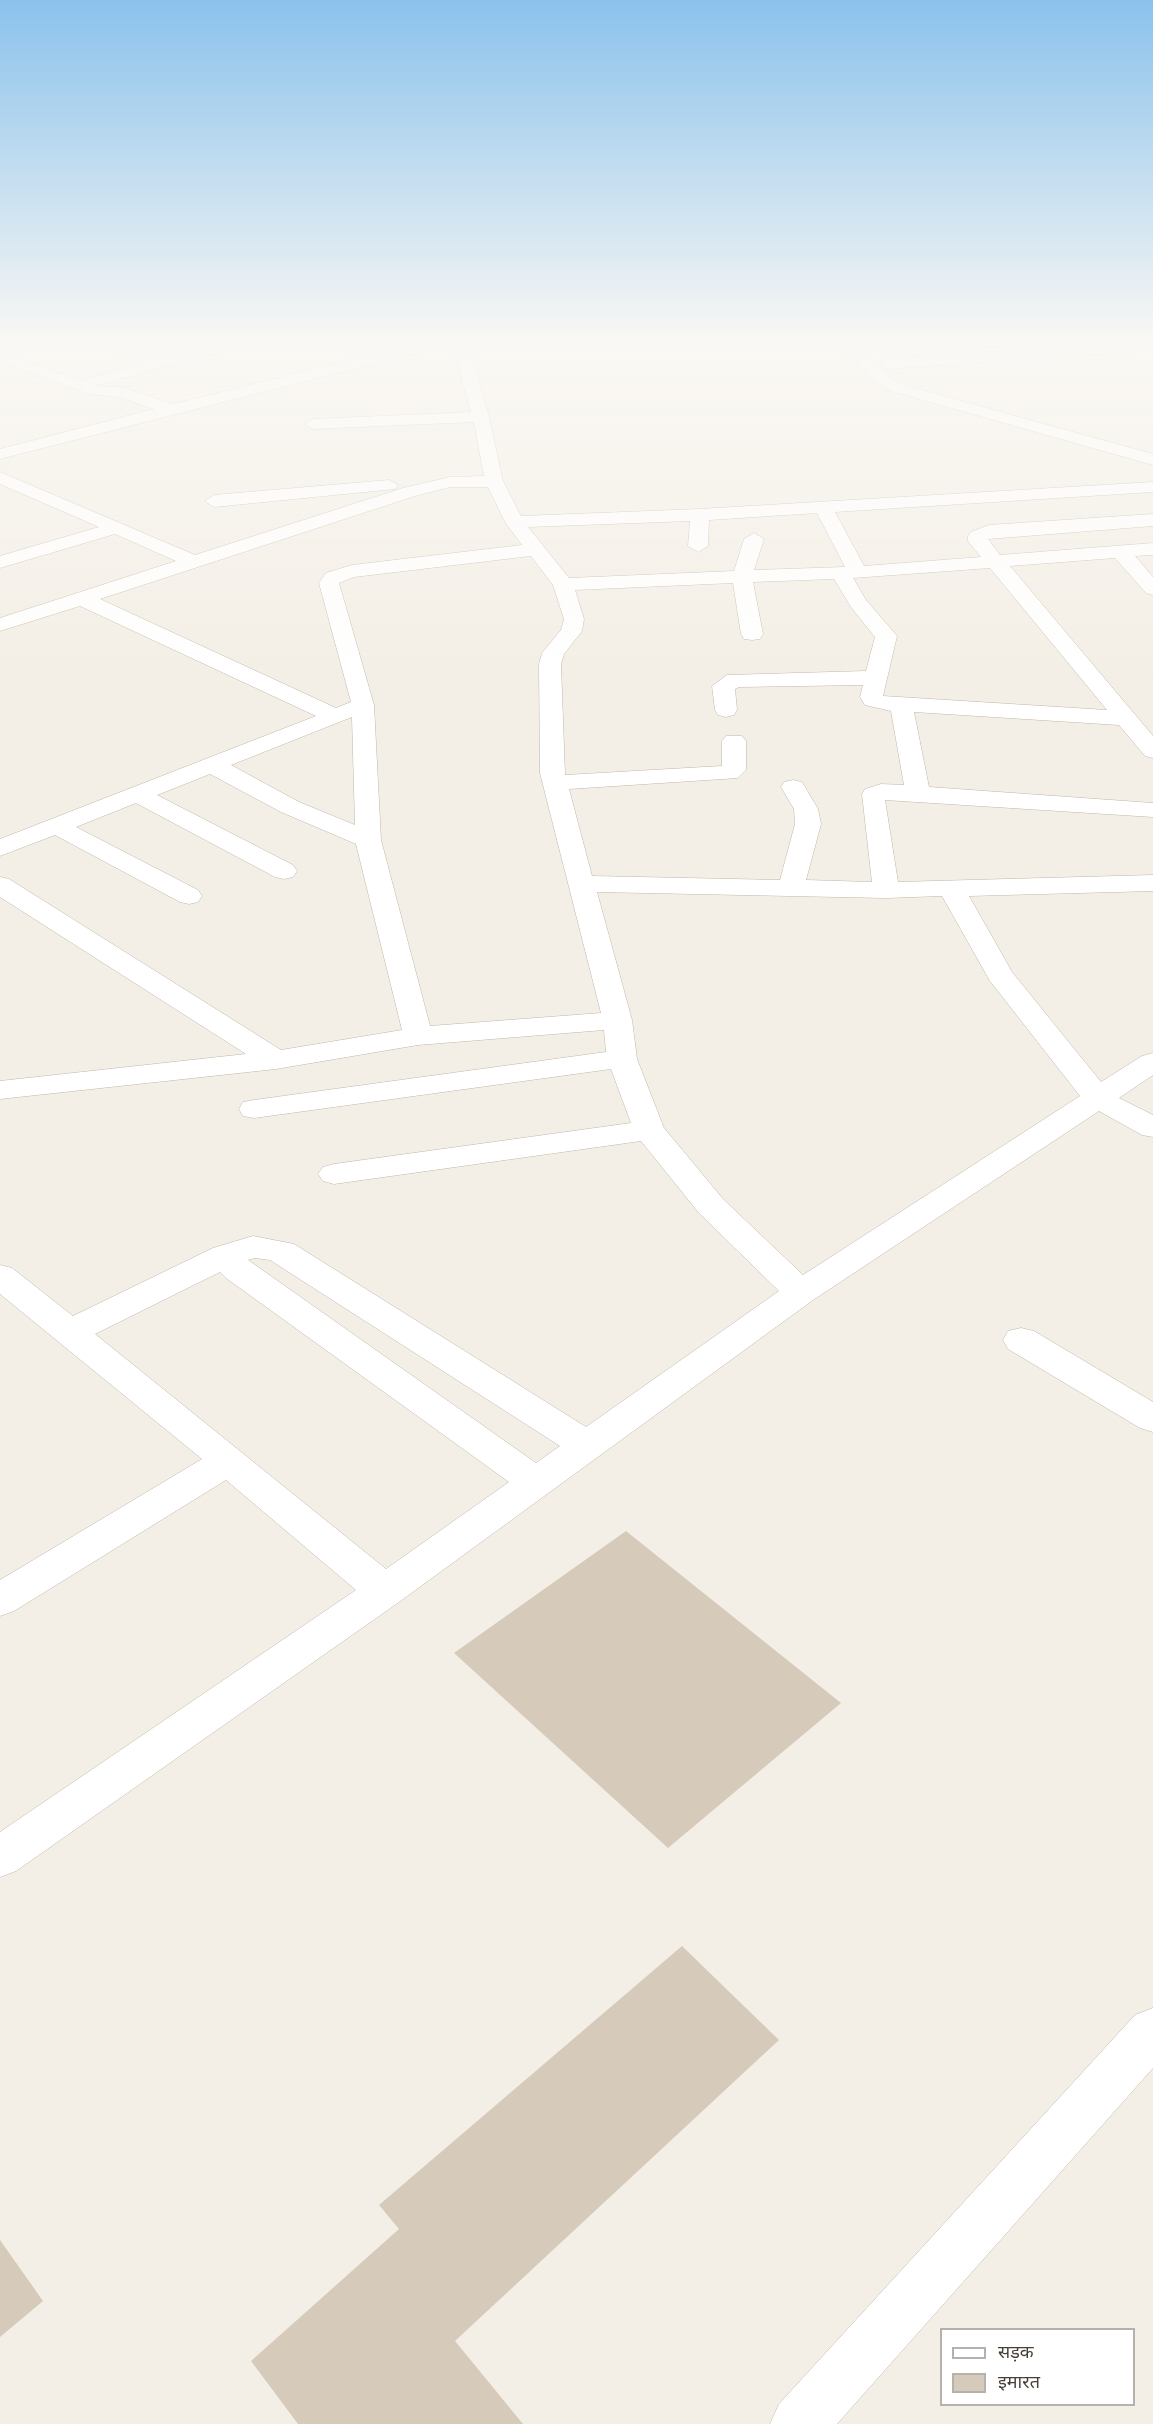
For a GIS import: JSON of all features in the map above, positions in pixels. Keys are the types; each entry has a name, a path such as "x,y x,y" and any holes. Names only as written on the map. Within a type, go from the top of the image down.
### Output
{"street":[{"path":"490,457 494,481 514,522 563,584 574,619 571,631 553,653 550,664 552,772 617,1020 622,1059 649,1130 711,1206 801,1292"},
{"path":"0,477 195,562"},
{"path":"214,501 388,485 494,481"},
{"path":"0,625 433,485"},
{"path":"514,522 700,515 1153,487"},
{"path":"1001,496 1031,528"},
{"path":"823,507 849,573 858,603 886,636 871,697 873,700 901,705 1125,718"},
{"path":"698,546 700,515"},
{"path":"1153,520 989,531 978,536 978,541 1153,751"},
{"path":"0,562 116,528"},
{"path":"752,634 742,578 754,539"},
{"path":"563,584 849,573 1153,549"},
{"path":"418,1036 368,840 363,705 330,583 333,577 352,571 534,550"},
{"path":"1120,552 1153,589"},
{"path":"82,599 335,716"},
{"path":"726,710 723,686 735,680 876,678"},
{"path":"0,848 363,705"},
{"path":"901,705 918,793"},
{"path":"554,783 729,773 734,770 734,741"},
{"path":"212,765 290,807 368,840"},
{"path":"791,888 808,824 806,809 793,787"},
{"path":"886,890 874,794 889,790 1153,810"},
{"path":"137,794 284,871"},
{"path":"56,826 189,896"},
{"path":"582,884 952,890 1153,883"},
{"path":"0,885 276,1060"},
{"path":"952,890 1000,975 1100,1099 1153,1128"},
{"path":"0,1090 276,1060 418,1036 617,1020"},
{"path":"254,1109 622,1059"},
{"path":"0,1857 385,1592 801,1292 1100,1099 1153,1062"},
{"path":"0,1065 31,1086"},
{"path":"334,1174 649,1130"},
{"path":"69,1332 225,1256 253,1247 267,1248 282,1252 588,1446"},
{"path":"225,1256 238,1269 536,1482"},
{"path":"0,1276 229,1460 385,1592"},
{"path":"1021,1340 1153,1419"},
{"path":"0,1600 229,1460"},
{"path":"799,2424 1153,2032"}],"building":[{"path":"626,1531 841,1703 668,1848 454,1653"},
{"path":"682,1946 779,2040 455,2341 523,2424 298,2424 251,2361 399,2229 379,2205"},
{"path":"0,2240 43,2301 0,2337"}]}
